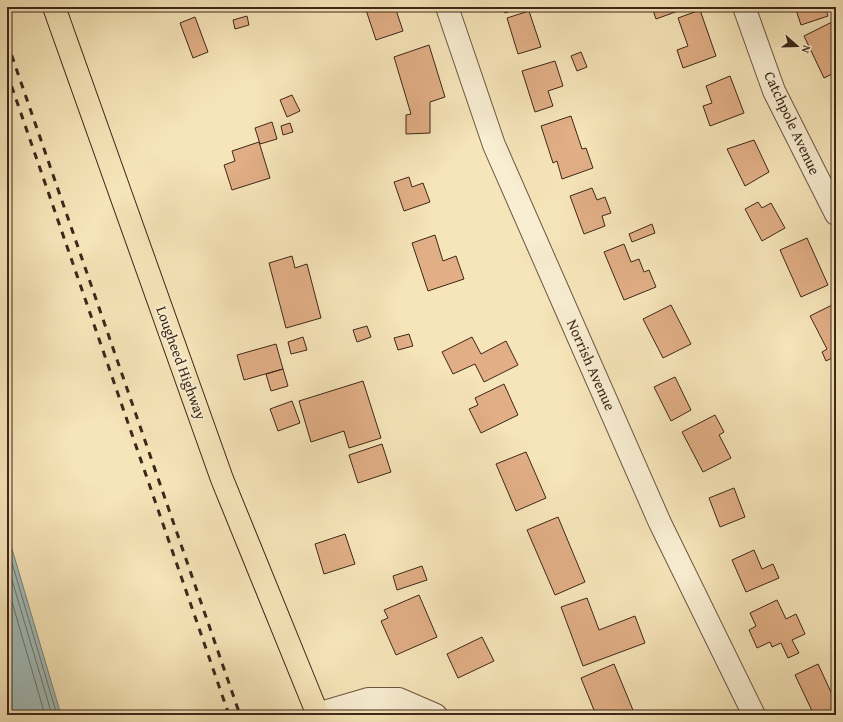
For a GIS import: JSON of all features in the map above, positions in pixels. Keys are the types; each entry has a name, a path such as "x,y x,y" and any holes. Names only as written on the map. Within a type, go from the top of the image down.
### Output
{"main road":[{"name":"Lougheed Highway","path":"54,7 222,479 317,714"}],"street":[{"name":"Norrish Avenue","path":"447,7 494,145 660,523 754,715"},
{"name":"Catchpole Avenue","path":"744,7 774,91 836,214"},
{"path":"317,714 368,699 399,699 436,715"}],"water":[{"path":"7,532 61,715 7,715"}],"building":[{"path":"365,7 395,7 403,31 376,40"},
{"path":"503,7 523,7 505,13"},
{"path":"652,7 689,7 656,19"},
{"path":"795,7 825,7 828,16 801,25"},
{"path":"700,10 716,56 683,68 677,50 688,46 678,18"},
{"path":"529,11 541,47 518,54 507,18"},
{"path":"247,16 249,25 235,29 233,20"},
{"path":"195,17 208,52 193,58 180,23"},
{"path":"836,20 836,72 824,78 804,36"},
{"path":"429,45 445,97 430,102 430,133 406,134 406,115 411,114 394,57"},
{"path":"581,52 587,67 577,71 571,56"},
{"path":"555,61 563,86 548,91 553,106 535,112 522,71"},
{"path":"730,76 744,113 710,126 703,106 712,103 706,86"},
{"path":"292,95 300,111 287,117 280,100"},
{"path":"571,116 582,149 586,148 593,168 562,179 557,161 553,163 541,126"},
{"path":"272,122 277,139 260,144 255,128"},
{"path":"290,123 293,132 283,135 281,126"},
{"path":"754,140 769,172 745,186 727,149"},
{"path":"259,142 270,178 232,190 224,165 235,161 232,151"},
{"path":"409,177 412,187 423,183 430,202 404,211 394,182"},
{"path":"592,188 597,200 605,197 611,213 602,216 605,226 584,234 570,196"},
{"path":"758,202 762,208 771,203 785,228 762,241 745,209"},
{"path":"652,224 655,233 632,242 629,234"},
{"path":"435,235 443,261 456,256 464,279 428,291 412,243"},
{"path":"807,238 828,285 801,297 780,250"},
{"path":"624,244 631,262 639,259 644,272 649,270 656,287 624,300 604,252"},
{"path":"292,256 295,268 307,264 321,318 286,328 269,263"},
{"path":"836,303 836,356 826,361 822,352 827,349 810,316"},
{"path":"671,305 691,344 663,358 643,319"},
{"path":"367,326 371,337 357,342 353,330"},
{"path":"409,334 413,346 398,350 394,338"},
{"path":"303,337 307,350 291,354 288,342"},
{"path":"472,337 481,354 506,341 518,365 484,382 475,364 453,374 442,352"},
{"path":"276,344 283,369 244,380 237,355"},
{"path":"283,369 288,386 271,391 266,374"},
{"path":"675,377 691,410 671,421 654,387"},
{"path":"836,377 836,387 832,379"},
{"path":"363,381 381,438 349,448 344,431 311,442 299,401"},
{"path":"504,384 518,415 481,433 469,409 478,405 475,398"},
{"path":"292,401 300,423 278,431 270,409"},
{"path":"715,415 724,432 719,435 731,458 703,472 682,432"},
{"path":"382,444 391,472 358,483 349,455"},
{"path":"526,452 546,498 516,511 496,464"},
{"path":"734,488 745,517 720,527 709,498"},
{"path":"558,517 585,582 555,595 527,530"},
{"path":"345,534 355,564 324,574 315,544"},
{"path":"754,550 762,569 773,564 779,578 746,592 732,560"},
{"path":"422,566 427,580 397,590 393,576"},
{"path":"419,595 437,637 396,655 381,621 388,618 384,610"},
{"path":"587,598 599,630 635,616 645,643 583,666 561,607"},
{"path":"777,600 786,619 796,614 805,634 792,640 799,653 788,658 781,643 772,647 770,642 757,648 749,630 756,626 750,613"},
{"path":"482,637 494,661 458,678 447,654"},
{"path":"836,643 836,657 831,646"},
{"path":"614,664 635,715 596,715 581,678"},
{"path":"818,664 836,703 836,708 821,715 814,715 795,675"}],"railway":[{"path":"7,42 240,715"},
{"path":"7,73 229,715"}]}
